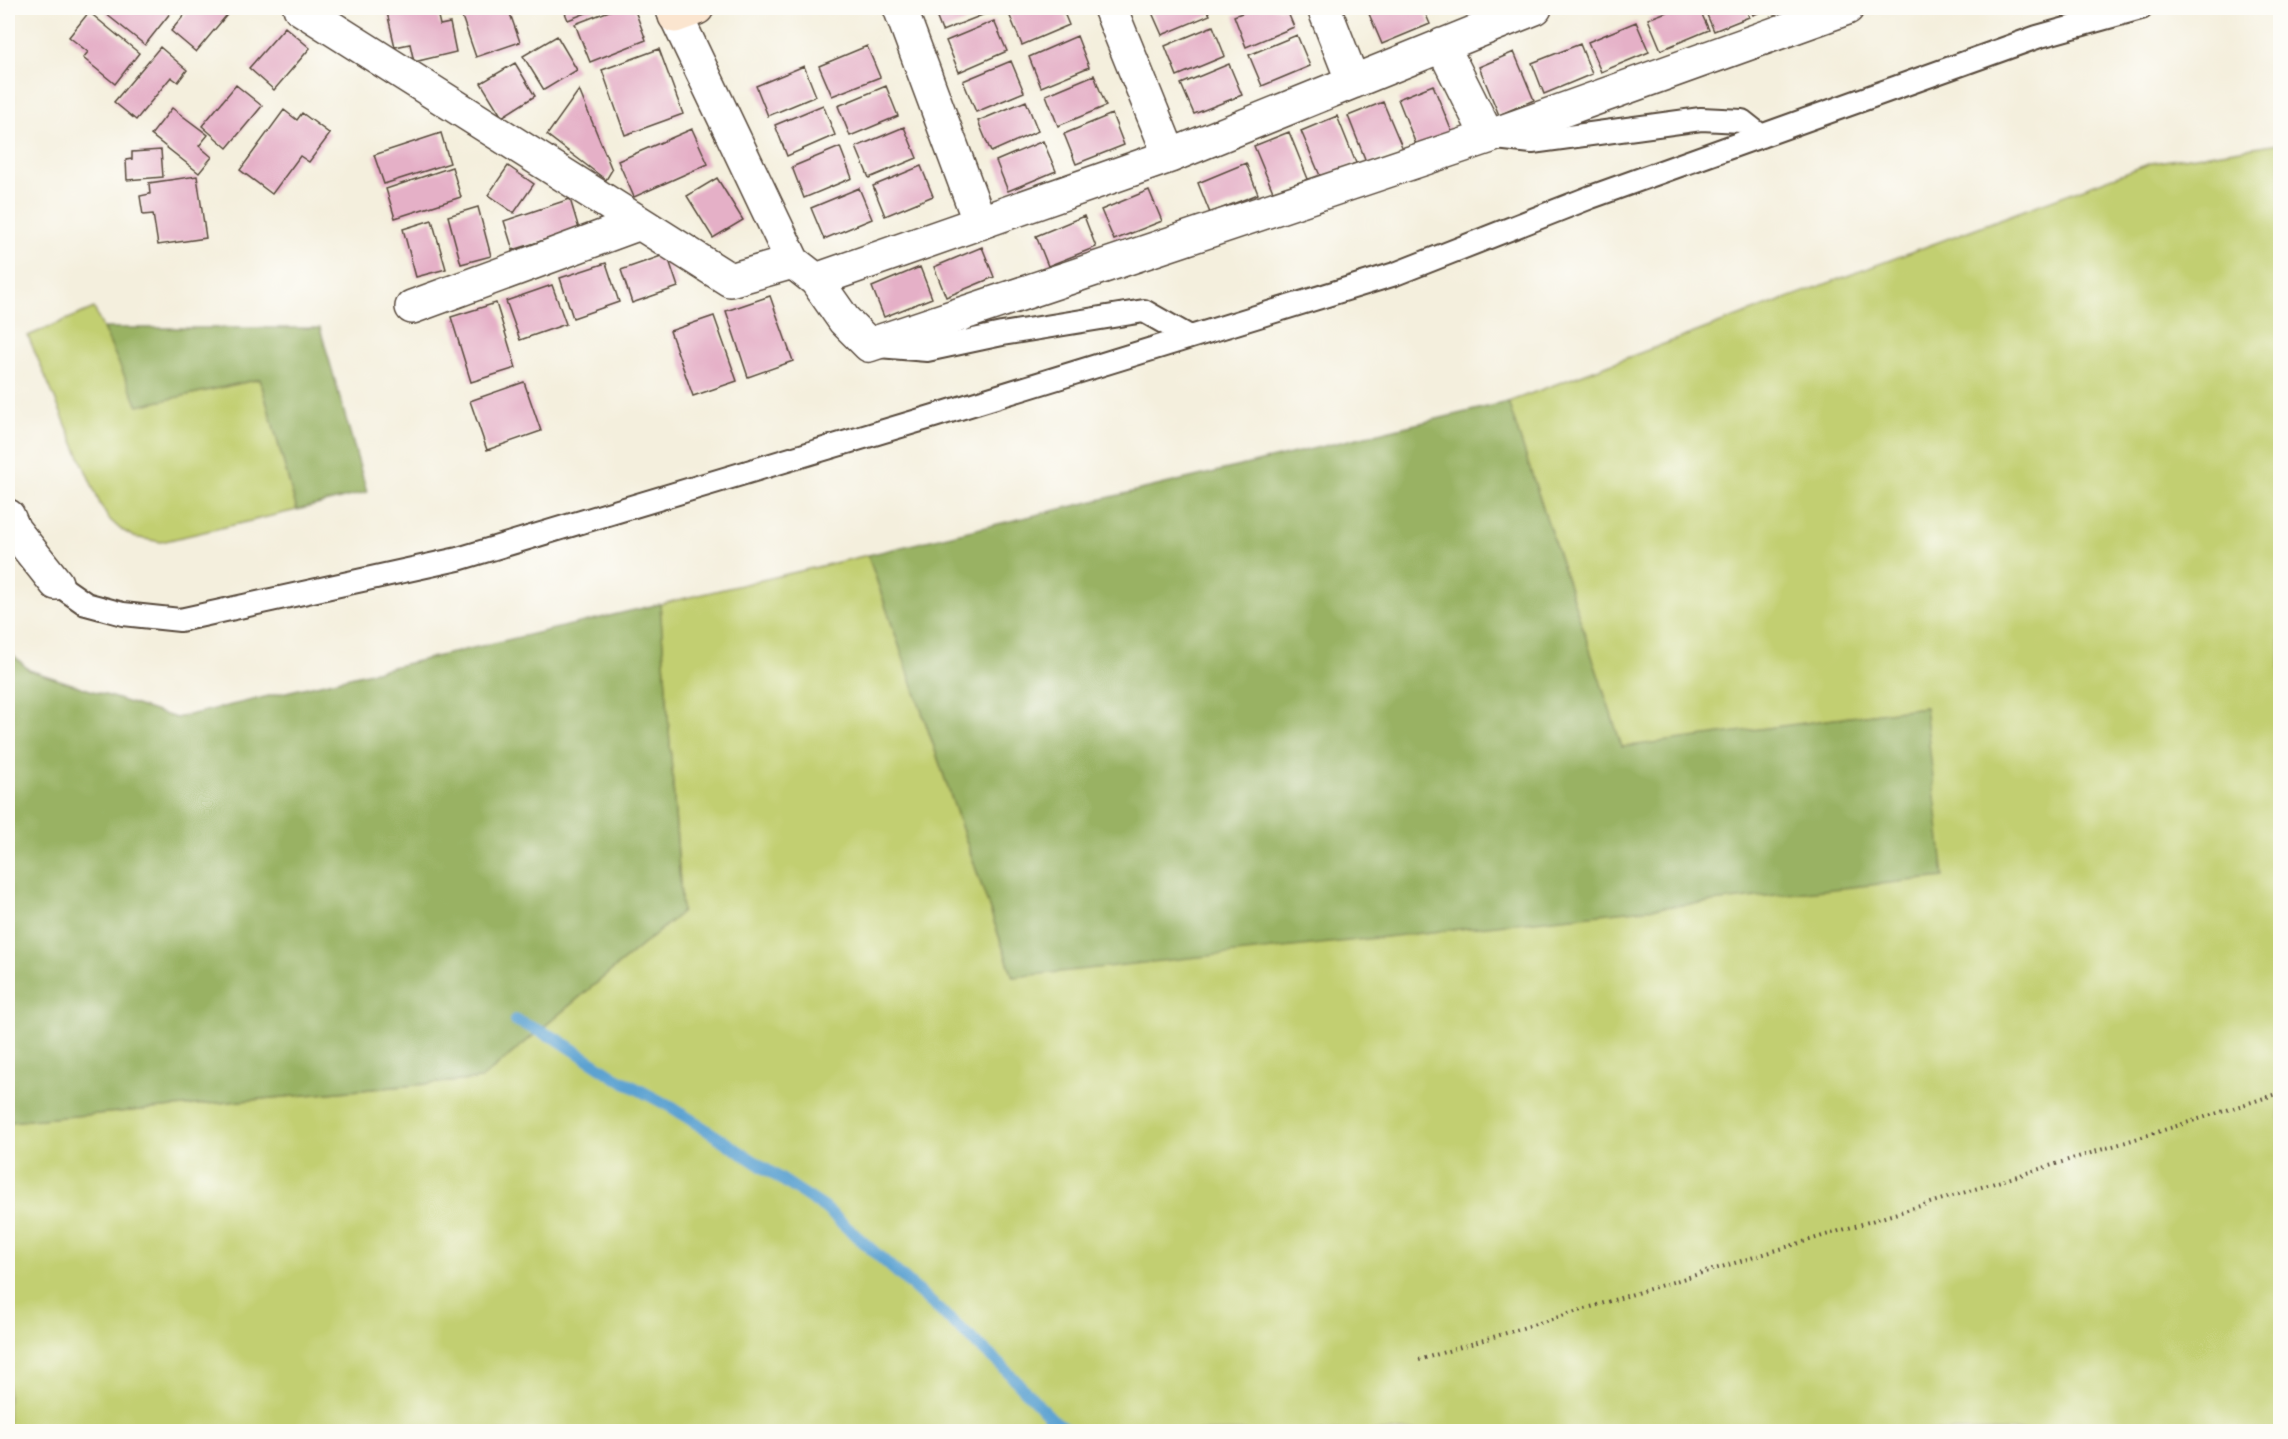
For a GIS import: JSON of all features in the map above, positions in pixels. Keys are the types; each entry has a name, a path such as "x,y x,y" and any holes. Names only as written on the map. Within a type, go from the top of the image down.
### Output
{"street":[{"path":"300,8 730,280 805,271 980,223 1170,156 1534,8"},
{"path":"900,8 980,223"},
{"path":"1110,8 1170,156"},
{"path":"1324,8 1353,82"},
{"path":"682,10 805,271 844,320 869,345 1488,137 1847,8"},
{"path":"1443,45 1488,137"},
{"path":"412,307 640,223"},
{"path":"8,516 14,530 56,583"}],"lane":[{"path":"56,583 86,604 123,614 180,620 458,559 1395,274 1591,197 2037,37 2140,8"},
{"path":"1488,137 1532,142 1701,119 1742,121 1761,136"},
{"path":"869,345 927,350 1002,334 1144,311 1190,337"}],"path":[{"path":"1419,1360 1850,1226 2023,1175 2280,1093"}],"green space":[{"path":"2280,143 2280,1431 8,1432 8,1122 481,1079 682,912 660,604 868,555 1013,977 1925,707 1622,748 1508,402 2151,163"},
{"path":"94,308 138,406 260,379 297,510 161,542 134,537 120,529 108,518 28,336"},
{"path":"103,328 320,328 367,492 297,510 260,379 138,406"},
{"path":"1508,402 1622,747 1925,707 1944,877 1013,977 868,555"},
{"path":"660,604 682,912 481,1079 8,1122 8,650 29,670 176,718"}],"building":[{"path":"111,8 166,8 171,12 145,45 106,14"},
{"path":"190,8 228,8 231,10 196,52 171,31"},
{"path":"386,8 436,8 440,25 450,23 456,52 414,62 410,44 395,47"},
{"path":"459,8 508,8 520,42 476,57"},
{"path":"563,8 599,8 568,20"},
{"path":"617,8 634,8 646,40 590,62 575,24"},
{"path":"933,8 989,8 990,12 942,31"},
{"path":"1026,8 1062,8 1069,25 1022,45 1009,14"},
{"path":"1150,8 1206,8 1210,15 1162,35"},
{"path":"1255,8 1286,8 1294,27 1246,47 1234,16"},
{"path":"1384,8 1423,8 1430,24 1382,44 1369,14"},
{"path":"1677,8 1699,8 1709,30 1661,50 1648,19"},
{"path":"1704,8 1745,8 1749,17 1714,31"},
{"path":"1750,8 1770,8 1753,15"},
{"path":"89,12 139,53 115,84 83,58 88,52 69,37"},
{"path":"994,21 1007,51 959,72 946,41"},
{"path":"1636,22 1649,52 1601,72 1588,42"},
{"path":"1213,26 1225,56 1177,76 1165,46"},
{"path":"285,27 310,48 274,90 249,68"},
{"path":"1297,35 1310,66 1262,86 1249,55"},
{"path":"557,36 577,70 544,90 523,56"},
{"path":"1077,36 1089,67 1041,87 1029,57"},
{"path":"1580,44 1592,74 1544,94 1532,63"},
{"path":"867,46 880,77 832,96 819,66"},
{"path":"160,47 187,70 178,82 171,77 136,120 114,102"},
{"path":"659,49 683,114 625,135 602,70"},
{"path":"1514,52 1534,100 1499,115 1479,67"},
{"path":"1011,61 1024,92 976,112 963,81"},
{"path":"515,63 535,96 502,117 481,83"},
{"path":"1229,64 1242,95 1194,114 1181,84"},
{"path":"804,66 816,96 768,116 756,86"},
{"path":"1094,75 1106,106 1058,126 1046,95"},
{"path":"236,85 262,106 227,148 202,126"},
{"path":"1433,85 1452,132 1417,147 1398,99"},
{"path":"886,86 898,116 850,136 838,106"},
{"path":"579,90 612,170 606,180 547,135"},
{"path":"1026,101 1038,131 991,152 978,121"},
{"path":"1383,102 1403,149 1367,164 1348,116"},
{"path":"823,105 835,135 787,156 775,125"},
{"path":"172,108 208,135 199,146 212,157 199,173 151,135"},
{"path":"284,110 297,120 302,113 330,134 309,162 300,156 272,194 240,170"},
{"path":"1112,114 1124,145 1076,164 1064,134"},
{"path":"1337,116 1356,163 1321,178 1301,131"},
{"path":"904,127 917,158 869,178 856,147"},
{"path":"692,129 708,164 634,197 618,161"},
{"path":"1289,132 1308,179 1274,194 1254,146"},
{"path":"441,133 450,163 384,184 374,155"},
{"path":"1043,141 1056,171 1008,191 996,161"},
{"path":"840,147 852,178 804,198 792,167"},
{"path":"161,150 163,177 127,180 126,160 132,159 132,152"},
{"path":"1246,163 1258,194 1210,213 1198,183"},
{"path":"508,166 534,184 514,213 488,195"},
{"path":"921,166 933,196 885,216 873,186"},
{"path":"452,167 461,197 395,218 386,189"},
{"path":"197,176 206,238 158,245 153,214 143,215 140,196 150,194 149,183"},
{"path":"717,178 743,220 713,238 687,196"},
{"path":"859,188 872,219 824,239 811,208"},
{"path":"1149,190 1162,221 1114,240 1101,210"},
{"path":"570,199 579,229 513,250 504,221"},
{"path":"478,207 491,256 461,264 448,216"},
{"path":"1084,216 1096,247 1048,266 1036,236"},
{"path":"432,220 446,269 416,277 403,229"},
{"path":"982,247 994,277 946,297 934,267"},
{"path":"667,254 678,287 632,303 621,270"},
{"path":"606,263 619,302 573,318 560,278"},
{"path":"920,267 932,298 884,317 872,287"},
{"path":"552,285 566,324 520,340 506,301"},
{"path":"770,296 793,361 748,377 726,311"},
{"path":"496,303 516,368 471,382 451,317"},
{"path":"714,316 737,381 693,396 670,331"},
{"path":"524,382 541,431 487,450 470,401"}],"waterway":[{"path":"515,1020 557,1039 615,1077 673,1108 825,1208 1002,1366 1053,1420 1071,1432"}]}
